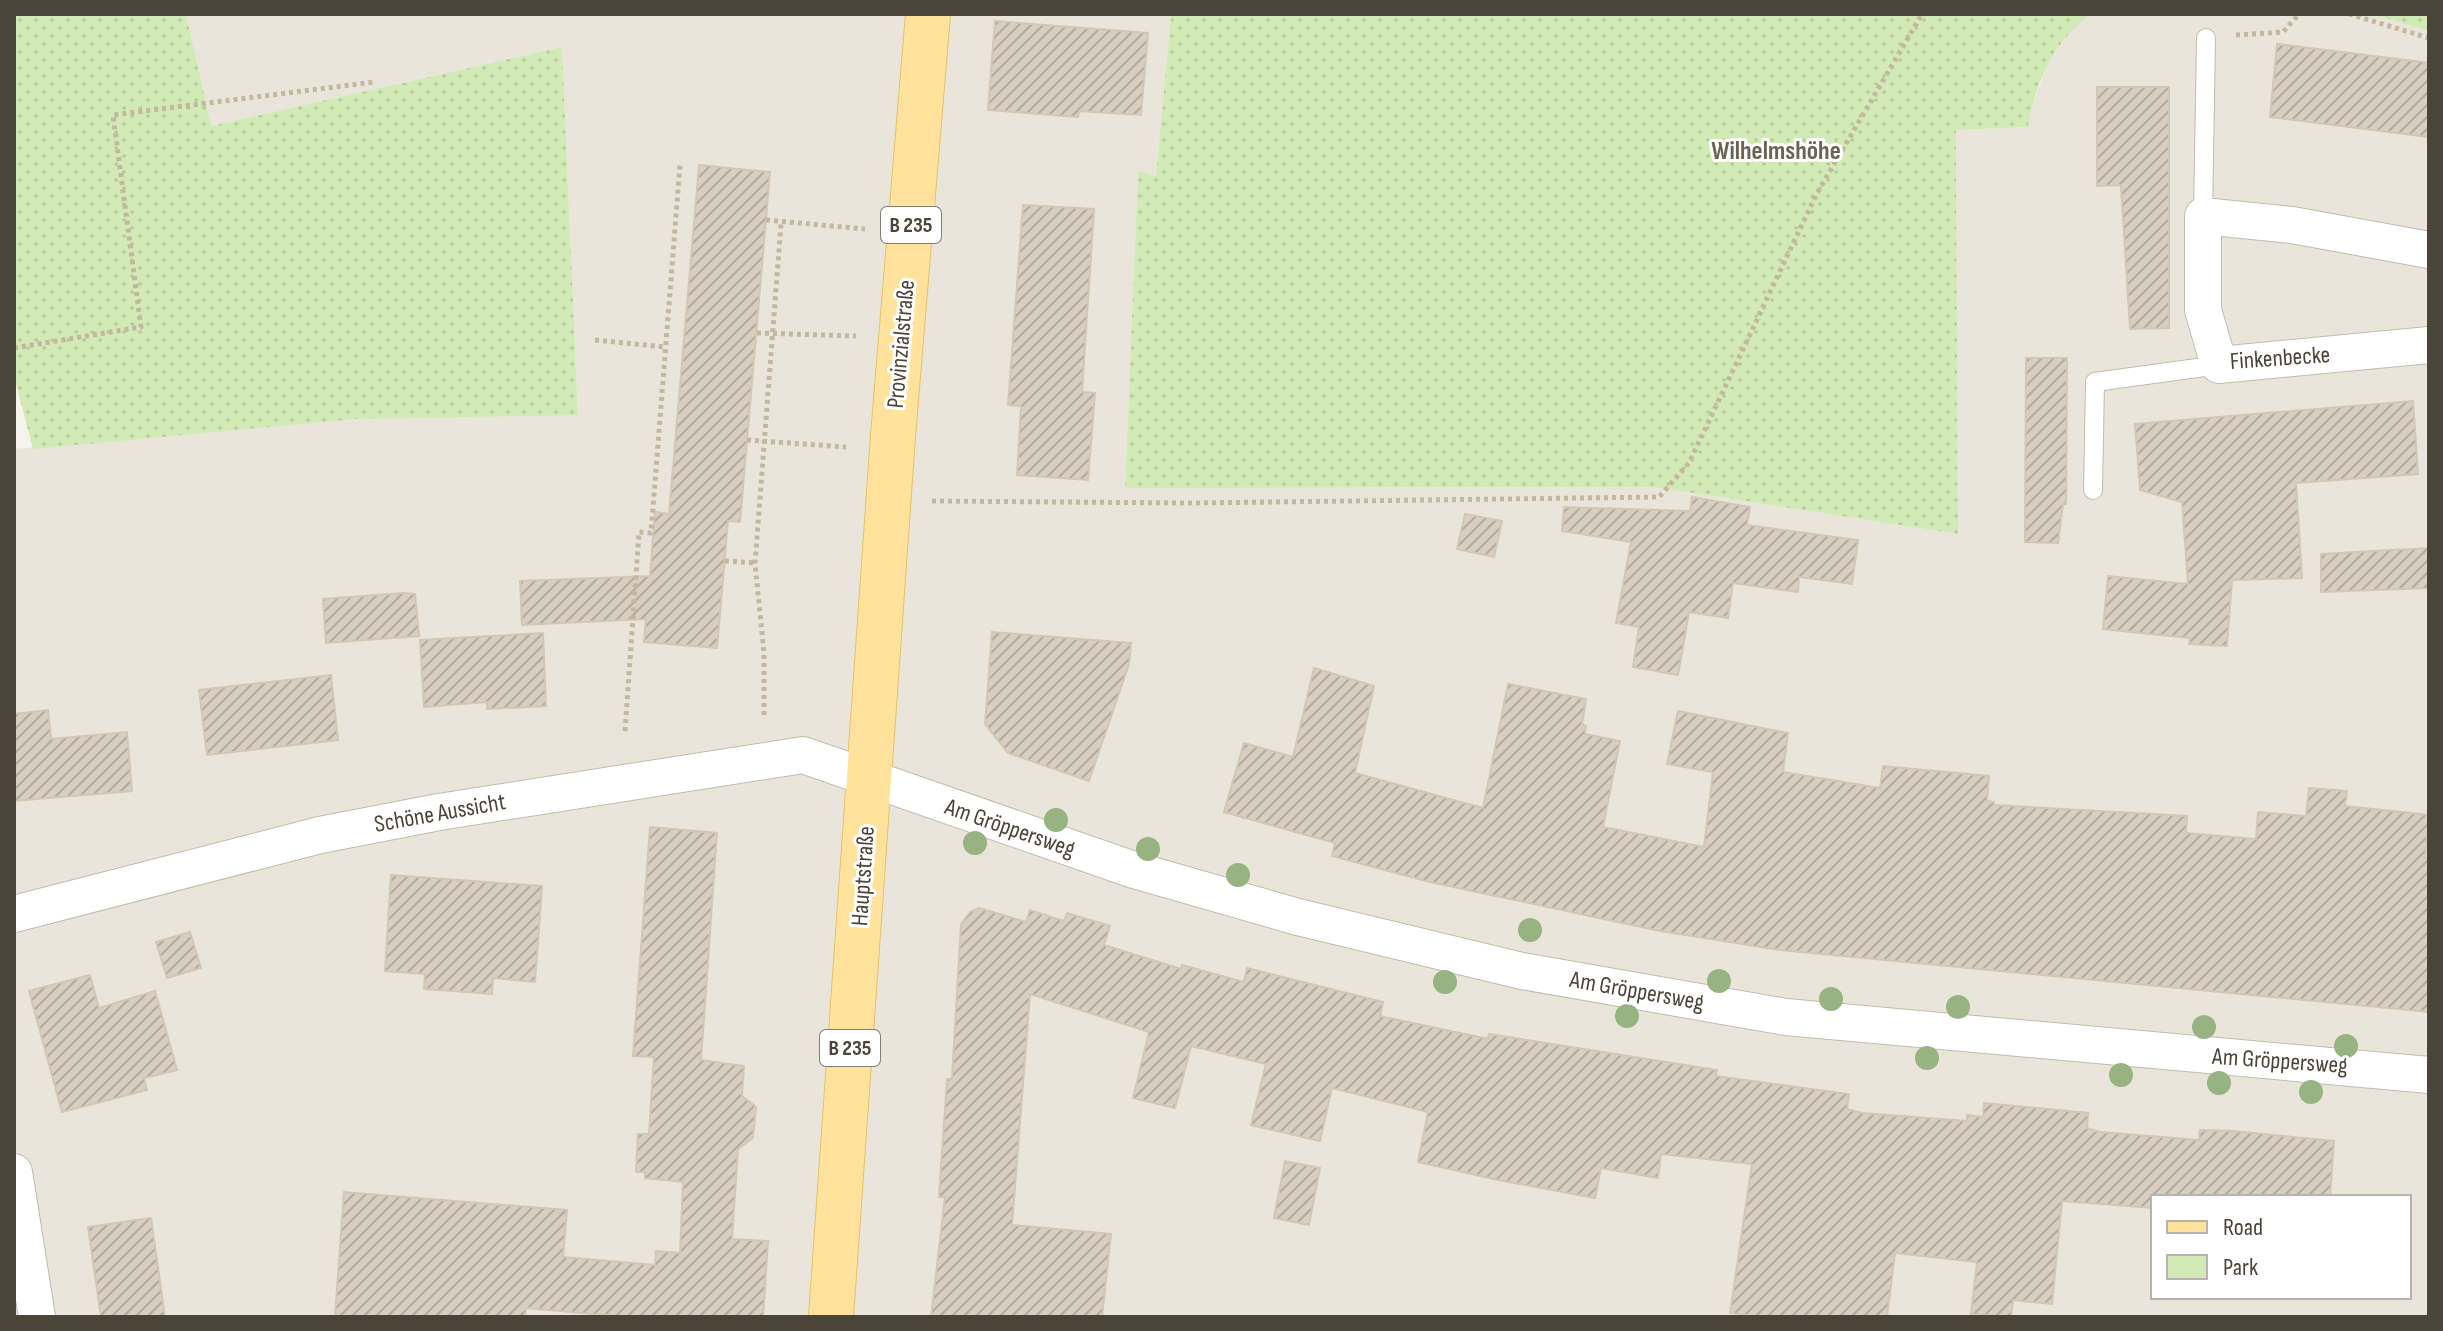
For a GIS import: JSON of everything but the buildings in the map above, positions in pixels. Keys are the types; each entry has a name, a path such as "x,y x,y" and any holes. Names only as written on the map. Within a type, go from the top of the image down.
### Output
{"main road":[{"name":"Provinzialstraße","path":"893,443 928,14"},
{"name":"Hauptstraße","path":"831,1317 893,443"}],"street":[{"path":"2203,216 2292,225 2429,250"},
{"name":"Finkenbecke","path":"2203,216 2203,310 2219,365 2429,345"},
{"name":"Schöne Aussicht","path":"14,914 320,835 439,812 803,755 870,778"},
{"name":"Am Gröppersweg","path":"870,778 1134,870 1298,917 1522,971 1786,1017 2429,1075"},
{"path":"14,1172 37,1317"}],"lane":[{"path":"2203,216 2206,38"},
{"path":"2093,490 2095,382 2219,365"}],"path":[{"path":"889,501 1192,503 1659,497 1689,463 1816,195 1922,14"},
{"path":"2206,38 2283,32 2299,14"},
{"path":"2349,14 2429,38"},
{"path":"14,348 141,327 113,115 375,82"},
{"path":"625,731 639,532 651,533 680,165"},
{"path":"766,220 781,224 910,232"},
{"path":"764,715 764,653 755,563 781,224"},
{"path":"757,333 901,338"},
{"path":"595,340 665,347"},
{"path":"747,440 893,443"},
{"path":"725,561 755,563"}],"shaded area":[{"path":"186,14 1171,14 1156,176 1138,171 1125,488 1654,487 1958,534 1956,130 2028,127 2031,107 2048,63 2073,28 2089,14 2371,14 2429,31 2429,1317 14,1317 14,449 355,419 578,414 562,47 210,126"}],"green space":[{"path":"14,14 186,14 211,126 562,47 578,415 355,419 33,449 14,376"},
{"path":"1171,14 2089,14 2066,38 2048,64 2028,127 1956,130 1958,534 1654,487 1125,488 1138,171 1156,176"},
{"path":"2371,14 2429,14 2429,31"}],"district":[{"name":"Wilhelmshöhe","path":"1776,151"}]}
